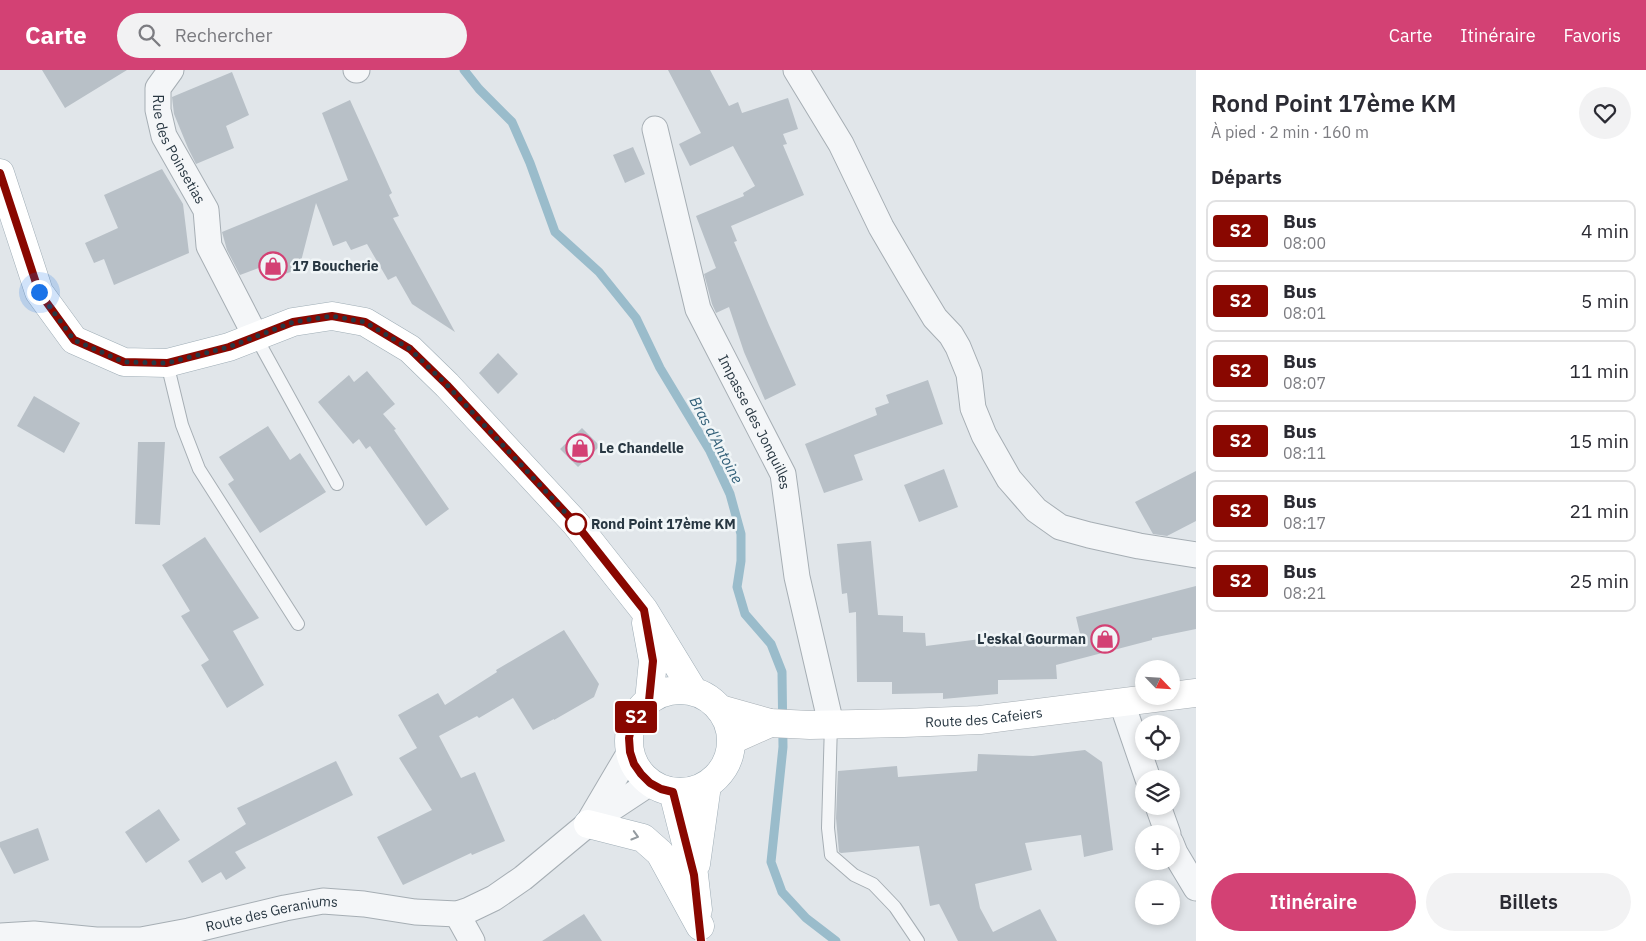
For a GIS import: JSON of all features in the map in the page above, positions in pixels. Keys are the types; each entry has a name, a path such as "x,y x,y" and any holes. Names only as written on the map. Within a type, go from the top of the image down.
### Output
{"main road":[{"path":"0,173 39,292 74,340 124,362 167,363 229,347 293,322 332,316 365,322 410,349 447,385 576,524 644,610 694,692"},
{"path":"644,610 653,661 649,701"},
{"path":"678,690 694,692 709,698 720,709 728,723 732,740 728,758 720,773 707,785 691,791 661,788 641,774 634,764 630,752 629,738 632,724 639,711 649,701 663,693 678,690"},
{"name":"Route des Cafeiers","path":"720,709 770,723 820,725 980,720 1196,693"},
{"name":"Route des Cafeiers","path":"732,740 770,723"},
{"path":"700,933 694,875 707,785"},
{"path":"661,788 694,875"},
{"path":"588,824 643,838 660,853 700,933"}],"street":[{"name":"Rue des Poinsetias","path":"171,70 158,88 158,110 164,136 206,210 209,246 256,337"},
{"path":"796,70 841,144 881,227 935,318 958,347 969,374 973,408 984,435 1009,479 1036,510 1060,526 1139,546 1196,555"},
{"name":"Impasse des Jonquilles","path":"655,129 698,309 783,474 820,725"},
{"path":"1124,702 1126,716 1145,770"},
{"name":"Route des Geraniums","path":"588,824 630,752"},
{"name":"Route des Geraniums","path":"0,936 34,934 58,939 141,940 189,932 286,908 323,901 364,904 415,912 457,914 494,898 522,878 588,824 661,788"},
{"path":"1180,861 1196,888"},
{"path":"457,914 472,941"}],"lane":[{"path":"256,337 337,484"},
{"path":"167,363 182,425 199,469 298,624"},
{"path":"820,725 831,855 854,875 874,884 895,906 918,941"}],"building":[{"path":"42,70 127,70 65,108"},
{"path":"668,70 710,70 729,106 738,102 742,113 788,98 798,129 783,134 787,144 783,145 804,195 731,226 737,241 734,242 796,385 765,400 744,352 729,307 716,313 712,304 704,274 716,268 696,216 744,196 743,193 755,186 733,146 690,166 679,144 701,133"},
{"path":"232,72 249,115 226,126 234,148 196,164 174,114 172,97"},
{"path":"350,100 392,193 389,195 399,216 393,218 455,332 412,304 396,276 388,280 367,244 351,250 346,241 333,246 316,203 299,269 282,275 264,266 240,275 227,250 222,232 348,180 322,113"},
{"path":"633,147 645,174 625,183 613,155"},
{"path":"162,169 183,204 189,253 114,285 104,259 94,263 85,243 118,228 104,195"},
{"path":"498,353 518,374 498,394 479,373"},
{"path":"367,371 395,404 383,414 396,429 394,430 449,509 426,526 370,446 366,449 359,439 353,444 318,402 349,375 354,382"},
{"path":"928,380 943,424 854,455 863,480 824,493 805,444 877,415 875,408 889,403 886,395"},
{"path":"34,396 80,423 64,453 17,426"},
{"path":"268,426 290,460 300,453 326,492 260,533 228,484 234,480 219,457"},
{"name":"Le Chandelle","path":"582,428 600,446 578,467 560,449"},
{"path":"138,442 165,442 160,525 135,524"},
{"path":"944,469 958,507 919,522 904,485"},
{"path":"1196,471 1196,521 1167,536 1153,534 1135,502"},
{"path":"205,537 259,618 233,631 264,685 227,708 201,665 209,660 181,616 190,611 162,565"},
{"path":"871,541 878,615 903,616 903,632 925,633 926,646 996,637 1080,634 1076,617 1196,586 1196,629 1152,638 1152,640 1056,665 1057,679 998,680 998,694 943,699 943,693 892,694 892,682 857,682 856,612 849,613 847,593 842,594 837,544"},
{"path":"564,630 599,684 594,697 533,730 513,698 479,718 477,716 439,736 461,778 475,772 505,841 472,855 471,853 403,885 377,837 432,810 399,758 417,748 398,715 438,693 445,705 497,672 496,670"},
{"path":"1085,750 1102,762 1113,850 1084,857 1081,835 1025,843 1032,870 975,884 980,908 993,932 1040,909 1057,941 958,941 939,904 930,906 919,846 839,852 836,818 838,771 897,766 898,777 977,771 978,754 1033,756"},
{"path":"336,761 353,795 235,852 246,868 226,880 221,872 202,883 188,861 246,824 237,808"},
{"path":"159,809 180,840 146,863 125,832"},
{"path":"38,828 49,860 14,874 0,847 0,842"},
{"path":"584,914 602,941 542,941"}],"waterway":[{"name":"Bras d'Antoine","path":"464,70 479,89 512,122 530,163 555,232 599,272 636,318 660,368 710,451 730,494 741,534 741,561 737,587 745,614 771,644 782,672 783,747 771,862 782,892 806,918 836,941"}],"bus line":[{"name":"S2","path":"0,173 39,292 74,340 124,362 167,363 229,347 293,322 332,316 365,322 410,349 447,385 576,524 644,610 653,661 649,701 639,711 632,724 629,738 630,752 634,764 650,783 661,789 673,792 694,875 701,941"}],"place":[{"name":"17 Boucherie","path":"273,266"},
{"name":"Le Chandelle","path":"580,448"},
{"name":"Rond Point 17ème KM","path":"576,524"},
{"name":"L'eskal Gourman","path":"1105,639"}],"route":[{"path":"39,292 74,340 124,362 167,363 229,347 293,322 332,316 365,322 410,349 447,385 576,524"}]}
